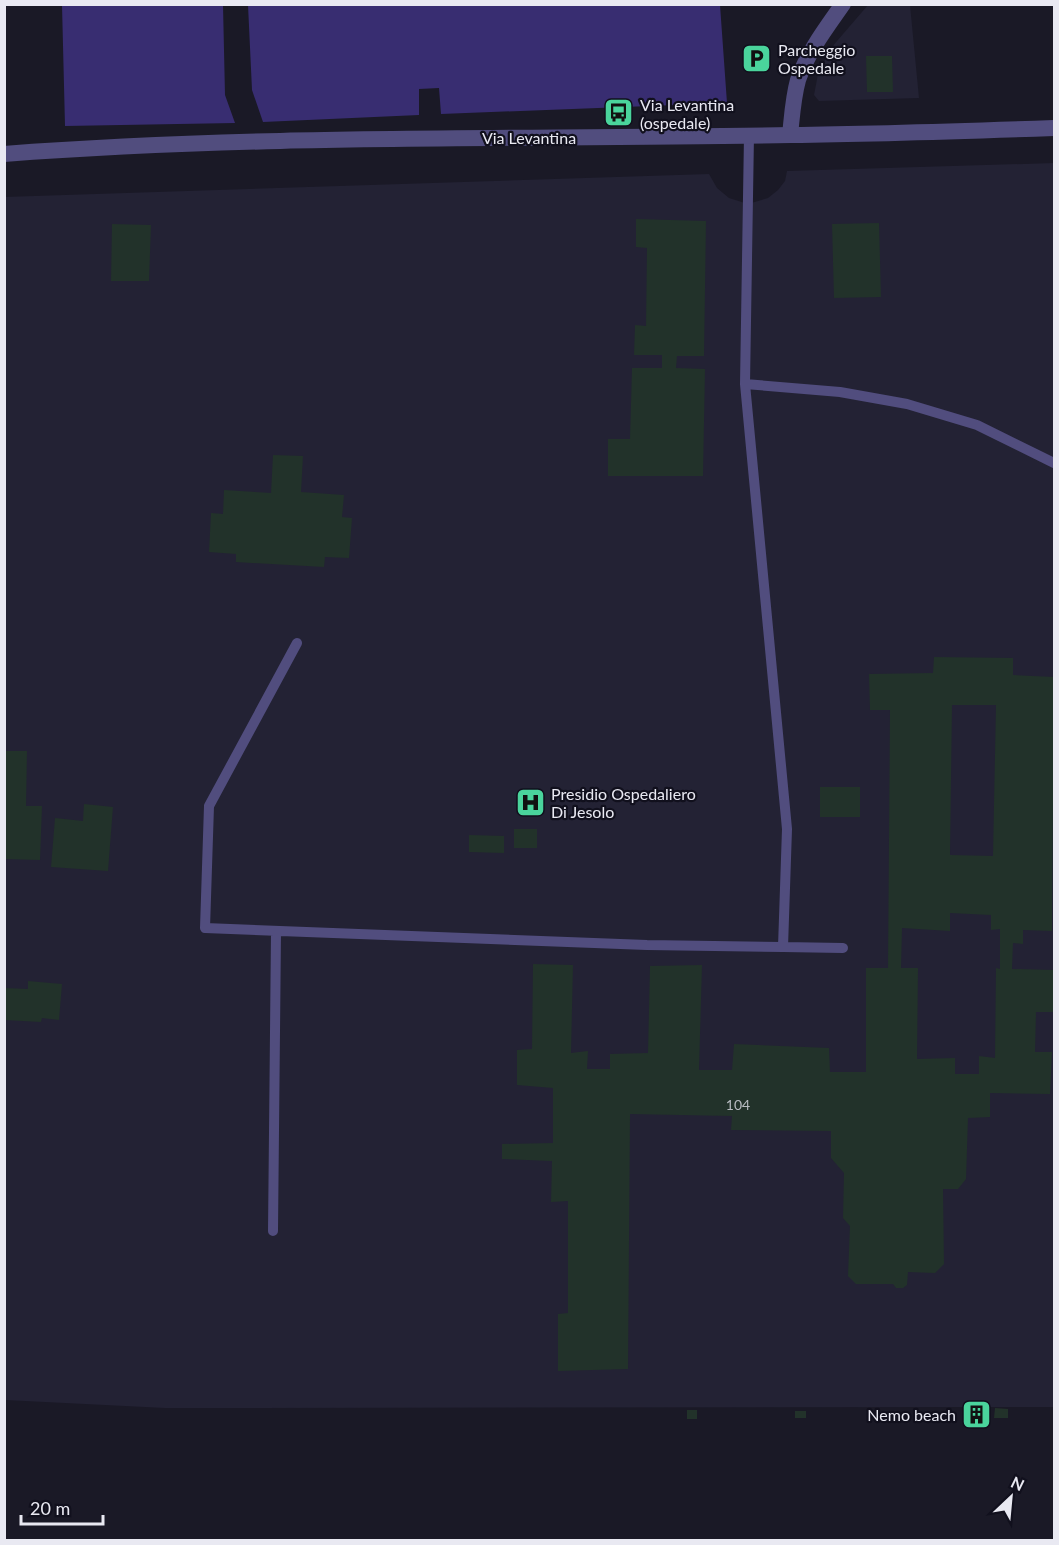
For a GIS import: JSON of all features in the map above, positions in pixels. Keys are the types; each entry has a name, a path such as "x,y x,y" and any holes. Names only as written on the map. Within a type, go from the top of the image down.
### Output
{"street":[{"path":"790,135 798,81 805,64 843,4"},
{"name":"Via Levantina","path":"4,154 280,141 790,135 1054,128"}],"lane":[{"path":"749,135 745,384 787,829 783,947"},
{"path":"745,384 840,392 907,404 977,425 1054,463"},
{"path":"297,643 209,806 205,928 647,945 843,948"},
{"path":"273,1231 276,932"}],"shaded area":[{"path":"62,5 223,5 225,95 235,123 65,126"},
{"path":"248,5 720,5 727,103 441,114 439,88 419,89 419,115 263,122 252,90"},
{"path":"868,5 910,5 919,98 819,101 814,95 818,74 831,48"},
{"name":"Presidio Ospedaliero Di Jesolo","path":"1054,163 1054,1407 165,1408 5,1400 4,197 709,174 717,188 729,198 748,204 768,198 778,190 785,181 787,171"}],"building":[{"path":"866,56 892,56 893,92 867,92"},
{"path":"636,219 706,221 704,356 677,356 676,368 705,369 703,476 608,476 608,439 630,439 632,368 662,368 662,355 634,355 635,325 646,326 647,248 636,247"},
{"path":"879,223 881,297 834,298 832,224"},
{"path":"112,224 151,225 149,281 111,281"},
{"path":"273,455 303,456 301,492 344,495 342,517 352,518 349,558 325,557 324,567 236,562 236,554 209,552 211,513 223,514 224,490 271,493"},
{"path":"934,657 1013,658 1013,675 1054,677 1052,931 1023,930 1023,944 1013,943 1012,969 1054,970 1054,1012 1036,1012 1035,1052 1052,1052 1050,1094 990,1093 990,1117 968,1118 966,1179 958,1189 943,1189 944,1264 935,1273 908,1272 907,1285 903,1288 896,1288 893,1284 856,1284 848,1276 850,1226 843,1218 844,1173 831,1158 831,1131 731,1130 732,1116 630,1114 628,1369 558,1371 558,1314 568,1313 568,1201 551,1202 552,1161 502,1159 502,1144 553,1143 553,1088 517,1085 517,1050 532,1049 533,964 573,965 571,1053 588,1051 587,1069 610,1069 610,1054 648,1053 650,966 702,965 699,1070 732,1070 734,1044 829,1048 830,1072 866,1072 866,968 888,968 890,710 870,710 869,674 933,673","holes":["952,705 996,705 993,856 950,855","950,913 991,915 991,930 1000,929 1000,969 996,968 995,1058 979,1056 979,1074 955,1074 955,1058 917,1059 918,968 901,968 902,928 950,931"]},
{"path":"4,751 27,751 26,806 42,806 40,860 4,859"},
{"path":"820,787 860,787 860,817 820,817"},
{"path":"528,792 539,793 538,802 527,801"},
{"path":"84,804 113,807 108,871 51,867 55,818 83,821"},
{"path":"514,829 537,829 537,848 514,848"},
{"path":"469,835 504,836 504,853 469,852"},
{"path":"28,981 62,984 59,1020 42,1018 41,1022 4,1020 4,988 28,989"},
{"path":"995,1408 1008,1409 1008,1418 994,1418"},
{"path":"687,1410 697,1410 697,1419 687,1419"},
{"name":"Nemo beach","path":"972,1410 981,1410 981,1418 973,1418"},
{"path":"795,1411 806,1411 806,1418 795,1418"}],"place":[{"name":"Parcheggio Ospedale","path":"757,58"},
{"name":"Via Levantina (ospedale)","path":"619,113"},
{"name":"Presidio Ospedaliero Di Jesolo","path":"530,802"},
{"name":"Nemo beach","path":"977,1414"}]}
